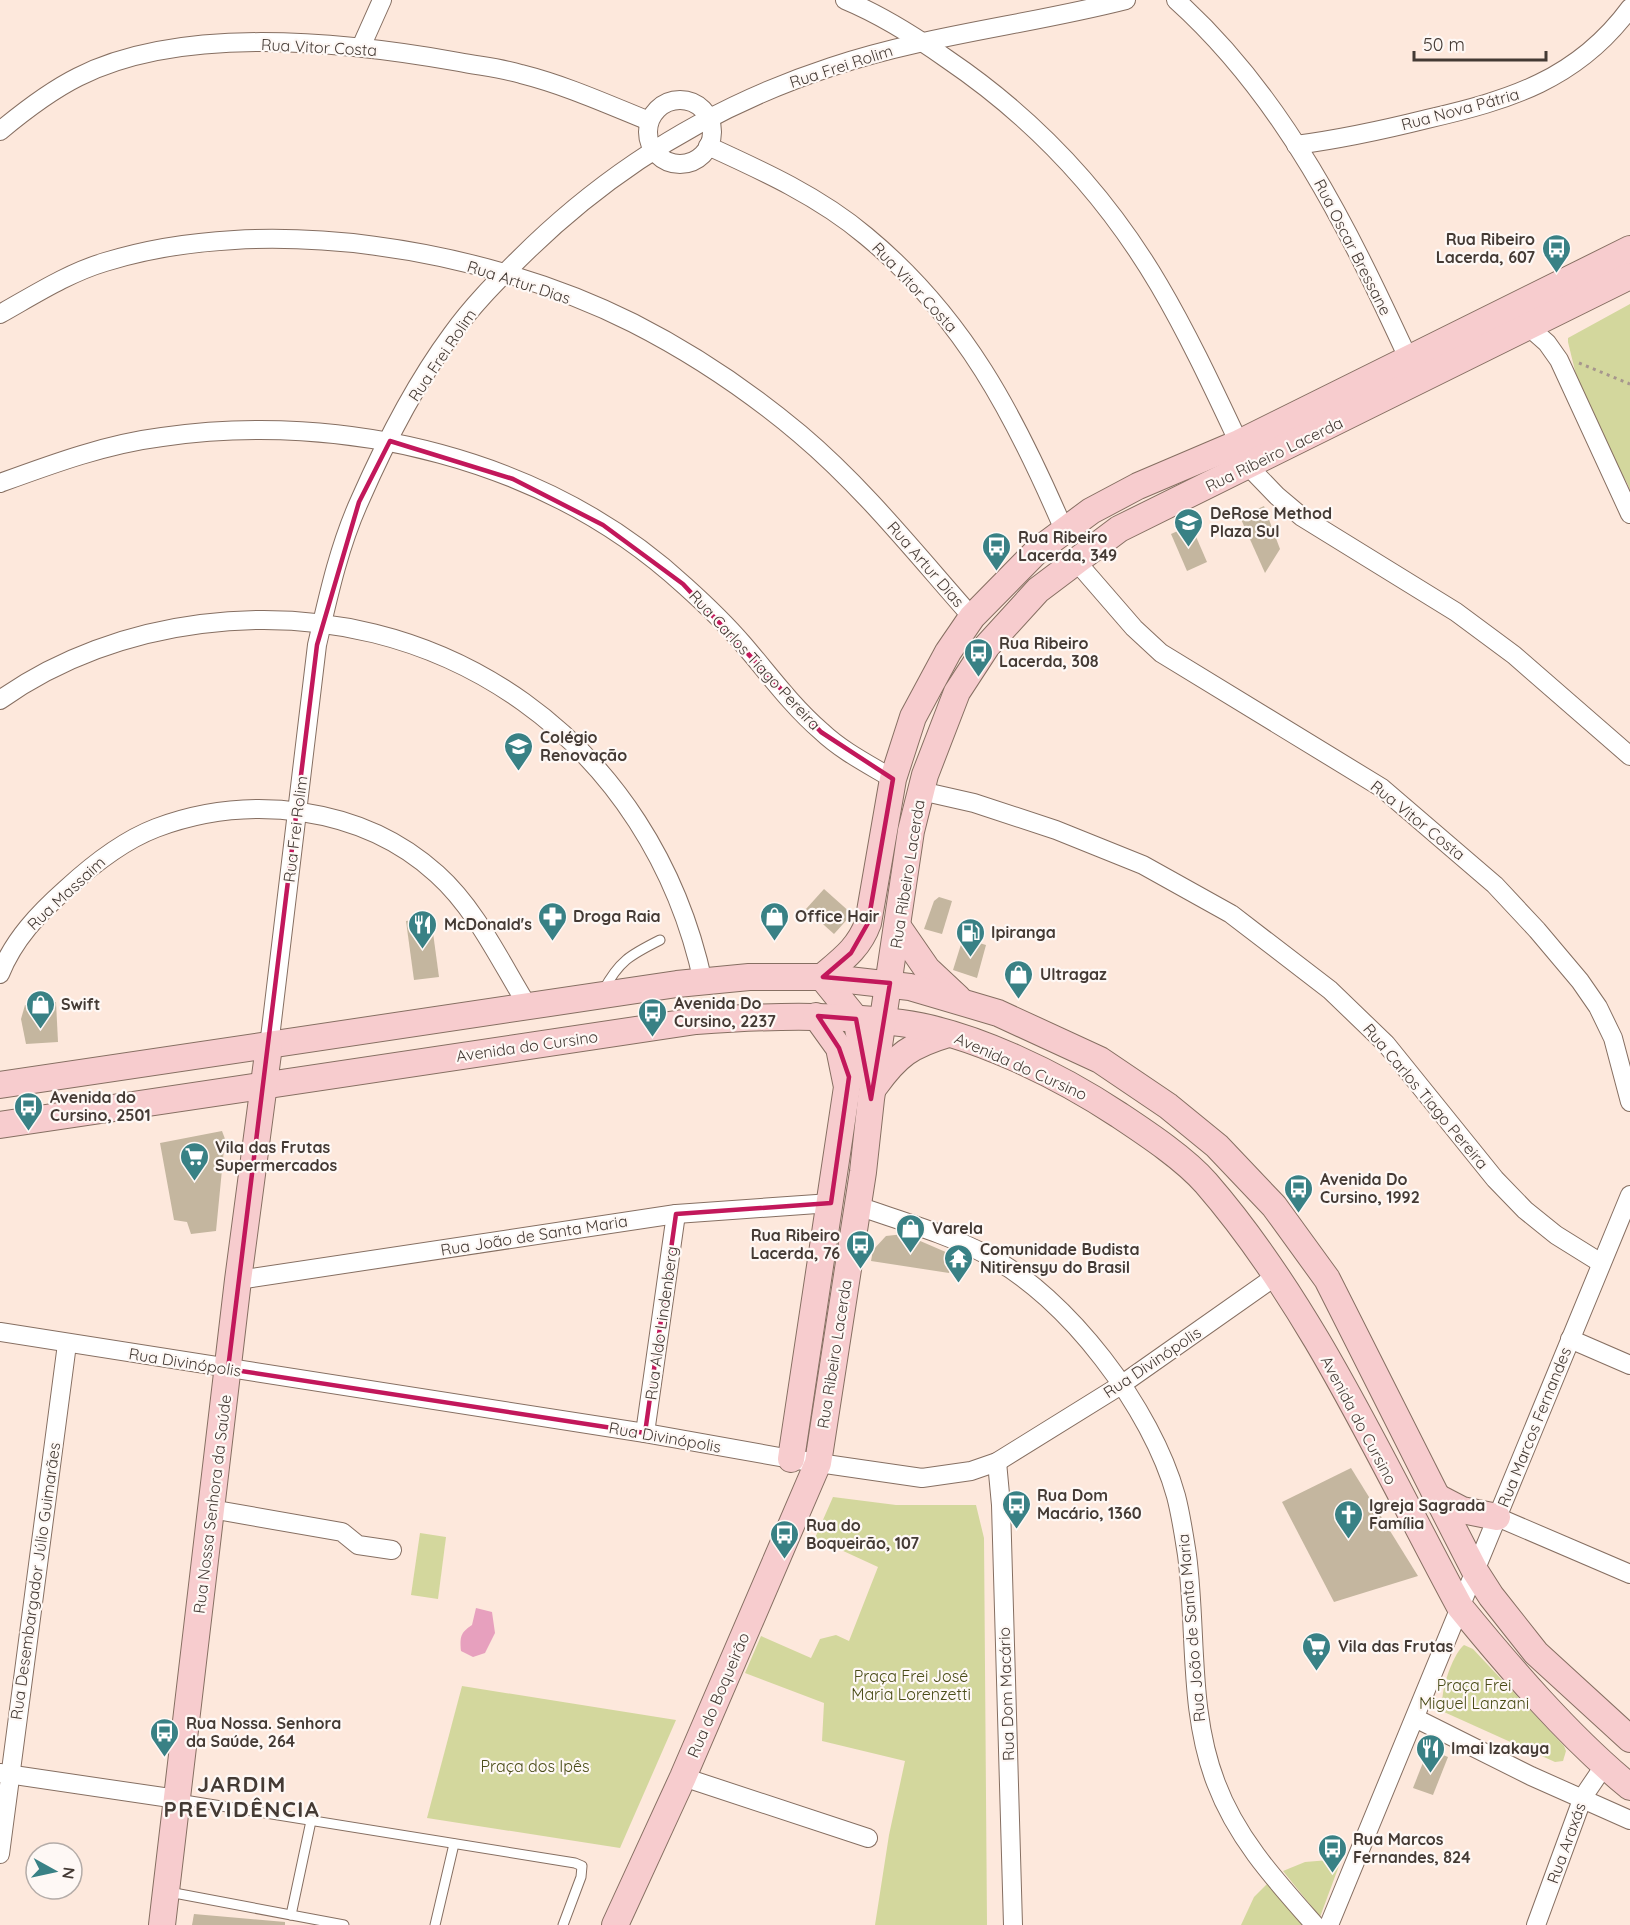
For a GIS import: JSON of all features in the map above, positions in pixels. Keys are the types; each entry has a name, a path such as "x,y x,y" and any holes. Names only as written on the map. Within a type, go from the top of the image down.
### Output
{"main road":[{"name":"Rua Ribeiro Lacerda","path":"822,977 851,953 863,936 868,923 893,778 913,717 948,652 972,617 1037,551 1091,511 1138,486 1239,443 1630,249"},
{"name":"Rua Ribeiro Lacerda","path":"818,1463 858,1206 872,1094 911,831 921,791 957,692 987,646 1038,590 1119,529 1249,467 1630,276"},
{"path":"898,927 927,969 960,1000"},
{"name":"Avenida do Cursino","path":"0,1085 600,996 748,977 822,977 890,983 960,1000 998,1013 1100,1060 1168,1106 1225,1154 1274,1206 1327,1279 1475,1571 1514,1627 1536,1653 1630,1738"},
{"path":"822,977 856,1019 862,1038 872,1094"},
{"name":"Avenida do Cursino","path":"0,1125 696,1021 760,1016 856,1019 948,1034 986,1047 1079,1089 1143,1131 1204,1180 1253,1242 1306,1320 1460,1607 1487,1641 1604,1766 1630,1787"},
{"name":"Rua Ribeiro Lacerda","path":"791,1459 847,1087 839,1048 816,1016"},
{"path":"872,1094 890,1065 907,1050 948,1034"},
{"name":"Rua Frei Rolim","path":"266,1084 269,1046"},
{"name":"Rua Nossa Senhora da Saúde","path":"162,1925 238,1280 266,1084"},
{"name":"Rua do Boqueirão","path":"615,1925 683,1777 818,1463"},
{"path":"1437,1497 1462,1510 1497,1517"},
{"path":"1604,1766 1613,1759 1622,1759 1630,1764"}],"street":[{"path":"362,47 382,0"},
{"path":"845,0 923,42 1008,104 1068,162 1101,200 1159,285 1239,443"},
{"name":"Rua Frei Rolim","path":"269,1046 316,645 322,623 359,502 425,374 452,333 480,298 560,218 653,150 709,117 829,67 923,42 1126,0"},
{"name":"Rua Oscar Bressane","path":"1176,0 1230,57 1274,111 1320,180 1353,241 1409,360"},
{"name":"Rua Nova Pátria","path":"1296,145 1349,138 1483,106 1521,94 1559,75 1598,44 1630,8"},
{"name":"Rua Vitor Costa","path":"0,131 41,99 79,76 122,60 162,51 230,44 362,47 521,74 578,92 649,121"},
{"path":"672,100 694,103 709,117 712,137 708,146 693,162 682,164 660,158 653,150 647,131 649,121 654,111 672,100"},
{"name":"Rua Vitor Costa","path":"708,146 798,191 866,235 951,322 1002,399 1064,530"},
{"name":"Rua Artur Dias","path":"0,314 69,276 102,262 190,242 300,240 410,250 541,285 632,323 705,365 765,406 840,470 972,617"},
{"path":"1530,327 1547,343 1559,360 1630,514"},
{"name":"Rua Carlos Tiago Pereira","path":"0,483 66,459 106,449 159,437 216,431 314,431 390,441 446,455 513,479 568,505 603,525 683,584 741,642 798,709 821,732 850,754 893,778"},
{"path":"1249,467 1302,518 1456,612 1515,655 1630,756"},
{"name":"Rua Vitor Costa","path":"1075,561 1134,628 1161,653 1382,788 1495,885 1580,981 1613,1038 1627,1070 1630,1102"},
{"path":"0,700 24,683 96,649 156,631 223,621 322,623 348,626 391,638 467,667 516,697 586,754 633,813 657,853 694,943 703,982"},
{"name":"Rua Carlos Tiago Pereira","path":"921,791 975,803 1056,830 1143,865 1231,914 1330,990 1386,1044 1495,1179 1526,1210 1556,1235 1601,1263"},
{"name":"Rua Massaim","path":"0,974 15,944 29,925 88,868 118,847 155,829 192,817 260,809 297,811 324,815 358,826 398,846 436,874 464,904 529,1008"},
{"name":"Rua Marcos Fernandes","path":"1329,1925 1630,1195"},
{"name":"Rua João de Santa Maria","path":"238,1280 676,1214 831,1203"},
{"name":"Rua João de Santa Maria","path":"858,1206 987,1254 1009,1268 1082,1330 1121,1385 1157,1446 1176,1496 1187,1556 1201,1734 1215,1783 1238,1832 1272,1876 1316,1925"},
{"name":"Rua Aldo Lindenberg","path":"645,1433 676,1214"},
{"name":"Rua Divinópolis","path":"0,1332 922,1478 970,1471 997,1462 1121,1385 1276,1276"},
{"path":"1570,1339 1630,1365"},
{"name":"Rua Desembargador Júlio Guimarães","path":"0,1854 5,1774 67,1344"},
{"name":"Rua Dom Macário","path":"997,1462 1001,1505 1013,1925"},
{"path":"211,1509 342,1532 358,1545 392,1550"},
{"path":"1497,1517 1630,1574"},
{"path":"1414,1718 1531,1776 1583,1797 1630,1820"},
{"name":"Rua Araxás","path":"1536,1925 1583,1797 1604,1766"},
{"path":"5,1774 177,1799"},
{"path":"683,1777 868,1838"}],"lane":[{"path":"600,996 620,963 660,940"},
{"path":"177,1799 564,1861 582,1866 581,1877 563,1925"},
{"path":"291,1915 311,1821"},
{"path":"435,1925 454,1844"},
{"path":"166,1892 344,1925"}],"path":[{"path":"1572,360 1630,384"}],"highlighted area":[{"path":"390,441 513,479 603,525 683,584 821,732 893,779 868,923 851,953 823,977 890,983 871,1099 856,1019 818,1016 839,1048 849,1077 831,1203 676,1214 645,1433 228,1369 317,645 359,502"}],"green space":[{"path":"1630,304 1630,490 1605,452 1592,426 1568,338"},
{"name":"Praça Frei José Maria Lorenzetti","path":"833,1497 896,1505 976,1505 984,1538 987,1925 875,1925 889,1835 905,1761 822,1741 824,1703 745,1673 761,1636 811,1658 820,1639 836,1635 849,1641 878,1567 815,1538"},
{"path":"420,1533 446,1537 438,1599 411,1595"},
{"name":"Praça Frei Miguel Lanzani","path":"1464,1645 1473,1649 1564,1746 1566,1751 1563,1761 1555,1762 1444,1712 1442,1697 1444,1687 1455,1658"},
{"name":"Praça dos Ipês","path":"462,1686 676,1720 620,1848 427,1818"},
{"path":"1329,1860 1340,1863 1320,1917 1283,1871 1305,1862"},
{"path":"1269,1882 1309,1925 1241,1925 1254,1897"}],"shaded area":[{"path":"476,1608 492,1612 495,1633 485,1653 473,1657 461,1651 461,1642 463,1633 472,1625"}],"building":[{"path":"1264,506 1280,549 1265,573 1240,517"},
{"name":"DeRose Method Plaza Sul","path":"1191,525 1207,562 1187,571 1171,534"},
{"path":"824,889 852,914 834,934 806,909"},
{"name":"Ipiranga","path":"939,897 952,901 942,934 924,929 934,901"},
{"name":"McDonald's","path":"431,918 439,977 414,980 406,921"},
{"name":"Ipiranga","path":"963,938 986,945 977,978 953,970"},
{"name":"Swift","path":"56,1002 58,1042 26,1044 21,1019 25,1005"},
{"name":"Vila das Frutas Supermercados","path":"222,1131 225,1139 216,1231 191,1234 187,1222 174,1220 160,1143"},
{"name":"Varela","path":"904,1234 955,1256 949,1273 871,1261 873,1250 886,1236"},
{"name":"Igreja Sagrada Família","path":"1351,1468 1418,1576 1334,1602 1282,1502"},
{"name":"Imai Izakaya","path":"1438,1753 1448,1757 1433,1795 1413,1788 1424,1760"},
{"path":"194,1914 285,1922 285,1925 192,1925"}],"place":[{"name":"Rua Ribeiro Lacerda, 607","path":"1556,274"},
{"name":"DeRose Method Plaza Sul","path":"1189,548"},
{"name":"Rua Ribeiro Lacerda, 349","path":"997,572"},
{"name":"Rua Ribeiro Lacerda, 308","path":"978,678"},
{"name":"Colégio Renovação","path":"519,772"},
{"name":"Droga Raia","path":"552,942"},
{"name":"Office Hair","path":"774,942"},
{"name":"McDonald's","path":"423,950"},
{"name":"Ipiranga","path":"970,958"},
{"name":"Ultragaz","path":"1019,1000"},
{"name":"Swift","path":"40,1030"},
{"name":"Avenida Do Cursino, 2237","path":"653,1038"},
{"name":"Avenida do Cursino, 2501","path":"29,1132"},
{"name":"Vila das Frutas Supermercados","path":"194,1182"},
{"name":"Avenida Do Cursino, 1992","path":"1299,1214"},
{"name":"Varela","path":"911,1254"},
{"name":"Rua Ribeiro Lacerda, 76","path":"861,1270"},
{"name":"Comunidade Budista Nitirensyu do Brasil","path":"959,1284"},
{"name":"Rua Dom Macário, 1360","path":"1016,1530"},
{"name":"Igreja Sagrada Família","path":"1348,1540"},
{"name":"Rua do Boqueirão, 107","path":"785,1560"},
{"name":"Vila das Frutas","path":"1317,1672"},
{"name":"Rua Nossa. Senhora da Saúde, 264","path":"165,1758"},
{"name":"Imai Izakaya","path":"1430,1774"},
{"name":"Rua Marcos Fernandes, 824","path":"1332,1874"}],"district":[{"name":"JARDIM PREVIDÊNCIA","path":"242,1796"}]}
